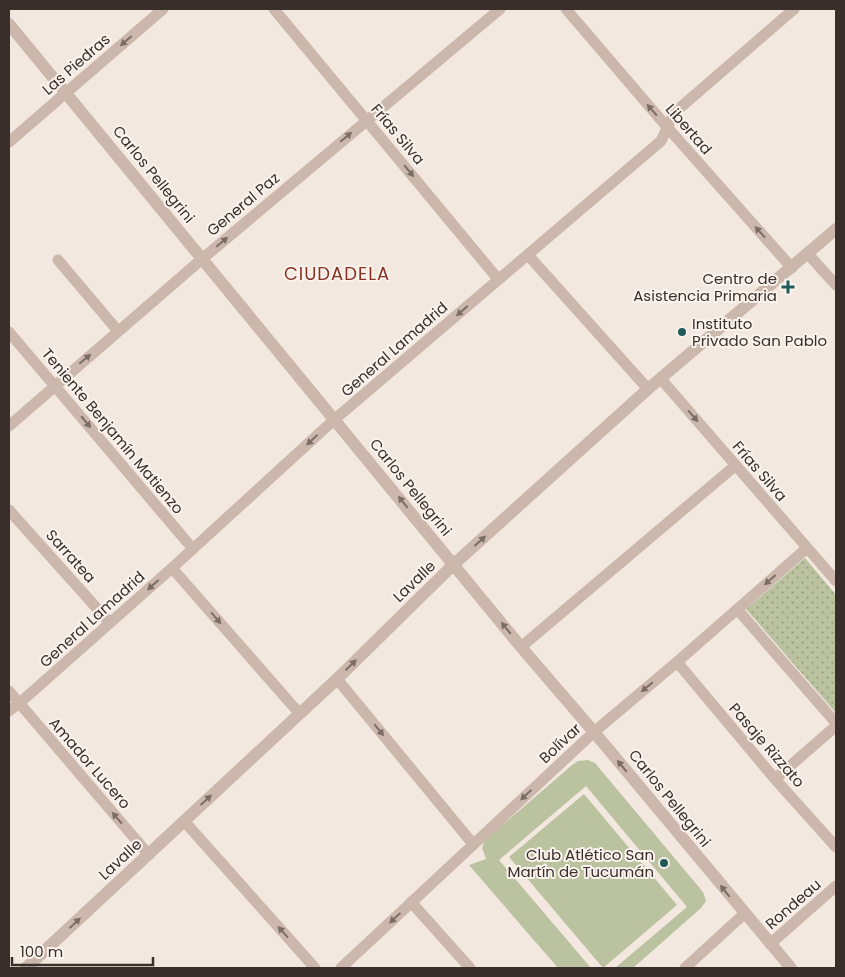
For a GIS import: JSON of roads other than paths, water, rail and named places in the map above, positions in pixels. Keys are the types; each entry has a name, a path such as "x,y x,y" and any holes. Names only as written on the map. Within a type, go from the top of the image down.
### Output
{"street":[{"name":"Las Piedras","path":"9,142 163,9"},
{"name":"Frías Silva","path":"274,9 498,279"},
{"name":"General Paz","path":"9,426 202,259 500,9"},
{"name":"Libertad","path":"566,9 792,268"},
{"name":"General Lamadrid","path":"9,711 194,549 335,419 661,141 674,113 794,9"},
{"name":"Carlos Pellegrini","path":"9,24 453,565 791,968"},
{"name":"Lavalle","path":"26,968 337,679 453,565 648,389 661,380 836,230"},
{"path":"808,254 836,285"},
{"path":"528,255 648,389"},
{"path":"58,260 118,331"},
{"name":"Teniente Benjamín Matienzo","path":"9,332 194,549"},
{"name":"Frías Silva","path":"661,380 836,581"},
{"path":"522,647 736,465"},
{"name":"Sarratea","path":"9,510 110,623"},
{"name":"Bolívar","path":"341,968 594,732 807,548"},
{"path":"827,570 836,562"},
{"path":"172,568 299,713"},
{"path":"737,609 836,725 775,779"},
{"name":"Pasaje Rizzato","path":"677,662 775,779 836,847"},
{"path":"337,679 473,844"},
{"name":"Amador Lucero","path":"9,691 149,855"},
{"path":"184,821 315,968"},
{"name":"Rondeau","path":"770,944 836,886"},
{"path":"411,902 470,968"},
{"name":"Rondeau","path":"685,968 744,914"}],"place":[{"name":"Centro de Asistencia Primaria","path":"788,287"},
{"name":"Instituto Privado San Pablo","path":"682,332"},
{"name":"Club Atlético San Martín de Tucumán","path":"664,863"}],"district":[{"name":"CIUDADELA","path":"337,273"}]}
